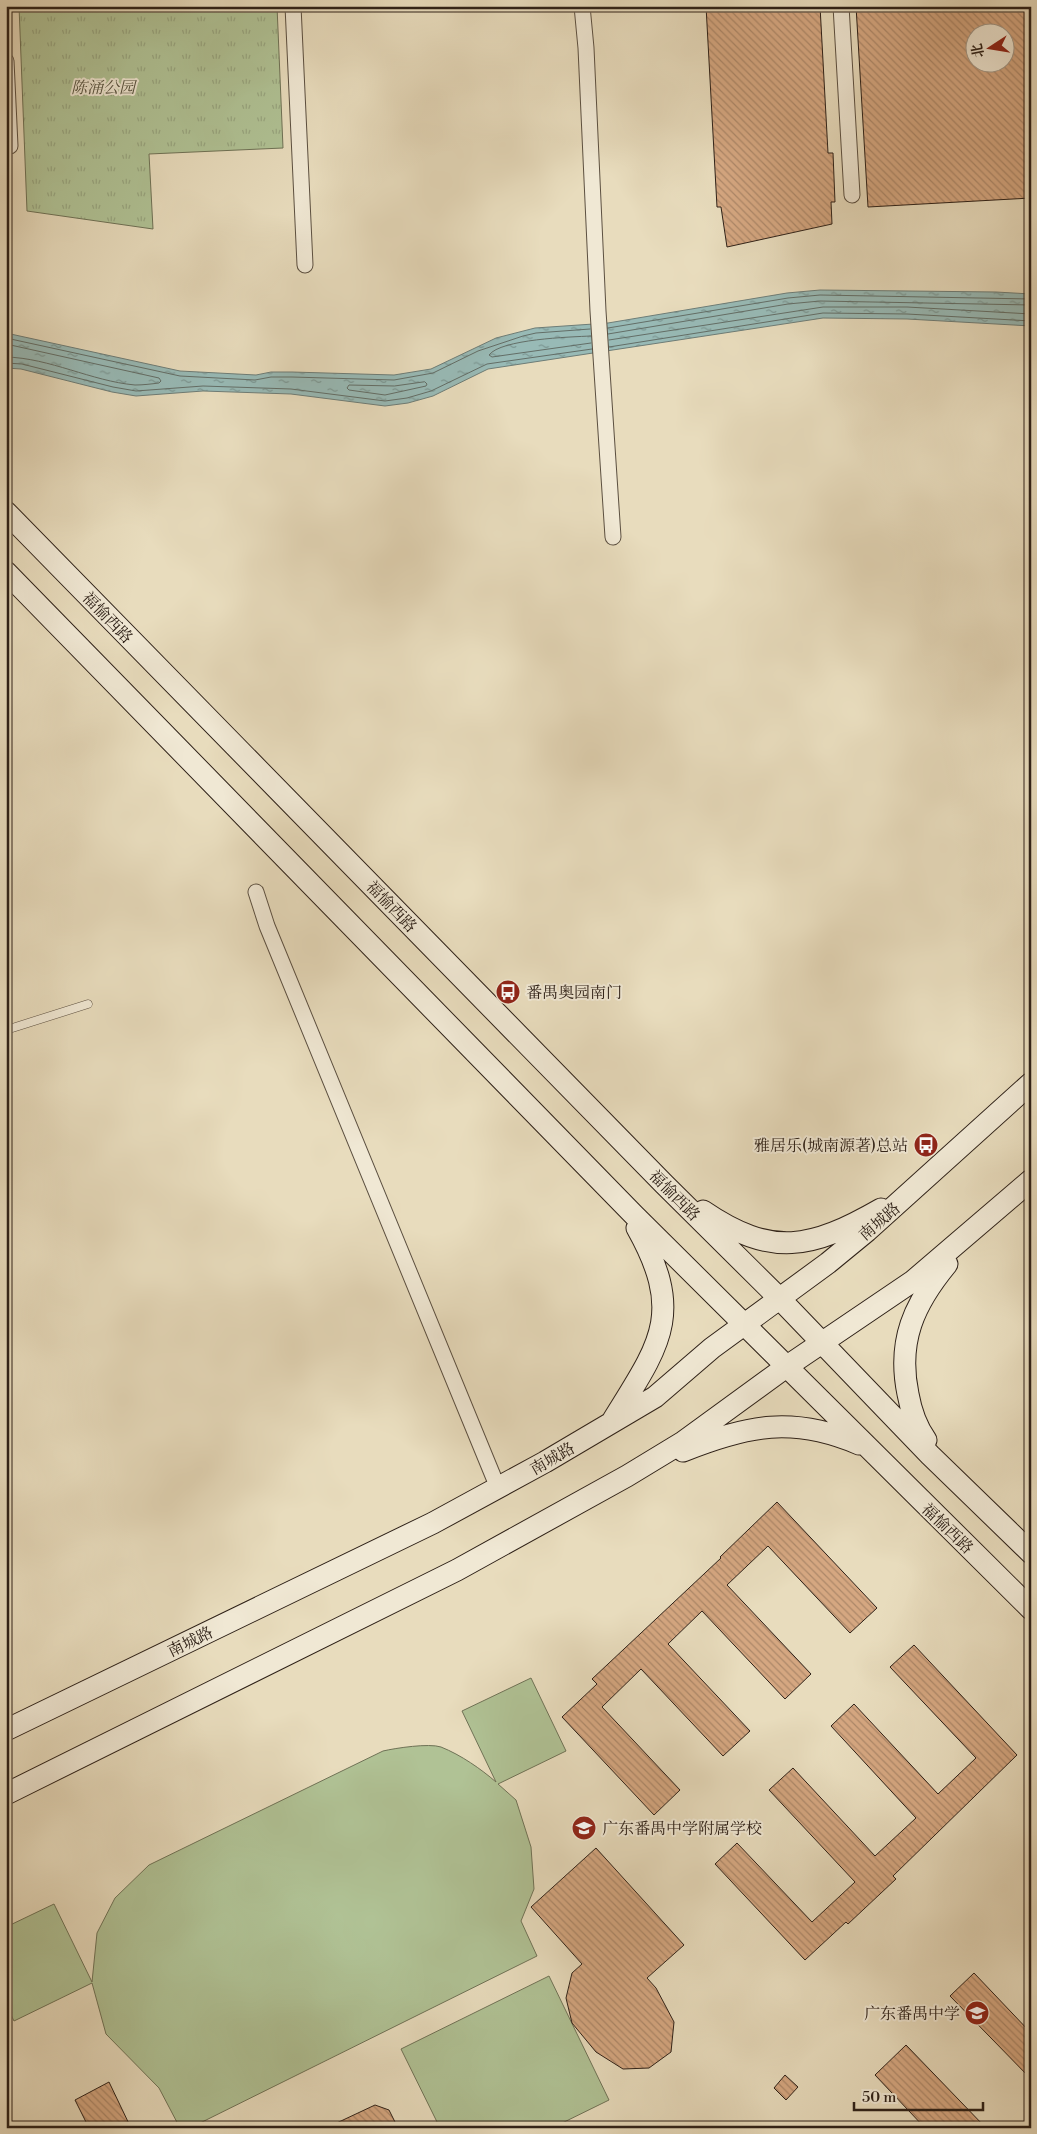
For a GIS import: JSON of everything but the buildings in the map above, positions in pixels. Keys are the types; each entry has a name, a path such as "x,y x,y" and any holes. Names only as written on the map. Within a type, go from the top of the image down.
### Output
{"street":[{"path":"293,6 305,265"},
{"path":"582,6 586,48 598,311 612,536"},
{"path":"841,6 852,195"},
{"path":"6,61 10,146"},
{"name":"福愉西路","path":"6,512 956,1480"},
{"path":"6,572 743,1324"},
{"path":"256,892 267,926 498,1488"},
{"name":"南城路","path":"6,1730 375,1551 498,1488 655,1397 712,1348 841,1253 1031,1083"},
{"path":"597,1177 633,1220 652,1255 661,1281 663,1302 662,1322 657,1342 644,1369 611,1424"},
{"path":"6,1794 457,1570 571,1509 641,1468 683,1442 786,1367 913,1280 977,1228 1031,1180"},
{"path":"664,1184 732,1229 758,1240 782,1244 809,1241 834,1232 874,1213 911,1192"},
{"path":"977,1228 932,1282 918,1305 909,1328 903,1358 905,1382 911,1410 919,1430 956,1480 1031,1553"},
{"name":"福愉西路","path":"743,1324 1031,1609"},
{"path":"641,1468 721,1436 774,1426 818,1430 866,1447"}],"lane":[{"path":"6,1030 88,1004"}],"green space":[{"name":"陈涌公园","path":"19,6 277,6 283,148 149,154 153,229 27,211"},
{"path":"531,1678 566,1751 498,1784 516,1800 531,1847 534,1889 521,1921 537,1956 190,2128 180,2128 159,2088 106,2034 92,1983 14,2021 6,2005 6,1927 54,1904 92,1982 97,1933 115,1898 149,1865 383,1751 404,1747 441,1747 456,1754 496,1782 462,1711"},
{"path":"549,1976 609,2100 552,2128 440,2128 401,2049"}],"water":[{"path":"820,290 1031,294 1031,326 907,319 823,318 488,369 433,396 408,403 385,406 291,394 203,391 136,396 112,392 21,369 6,368 6,333 180,371 256,375 271,372 292,372 394,375 431,369 496,338 535,328 608,323 787,293"}],"place":[{"name":"番禺奥园南门","path":"508,992"},
{"name":"雅居乐(城南源著)总站","path":"926,1145"},
{"name":"广东番禺中学附属学校","path":"584,1828"},
{"name":"广东番禺中学","path":"977,2013"}]}
